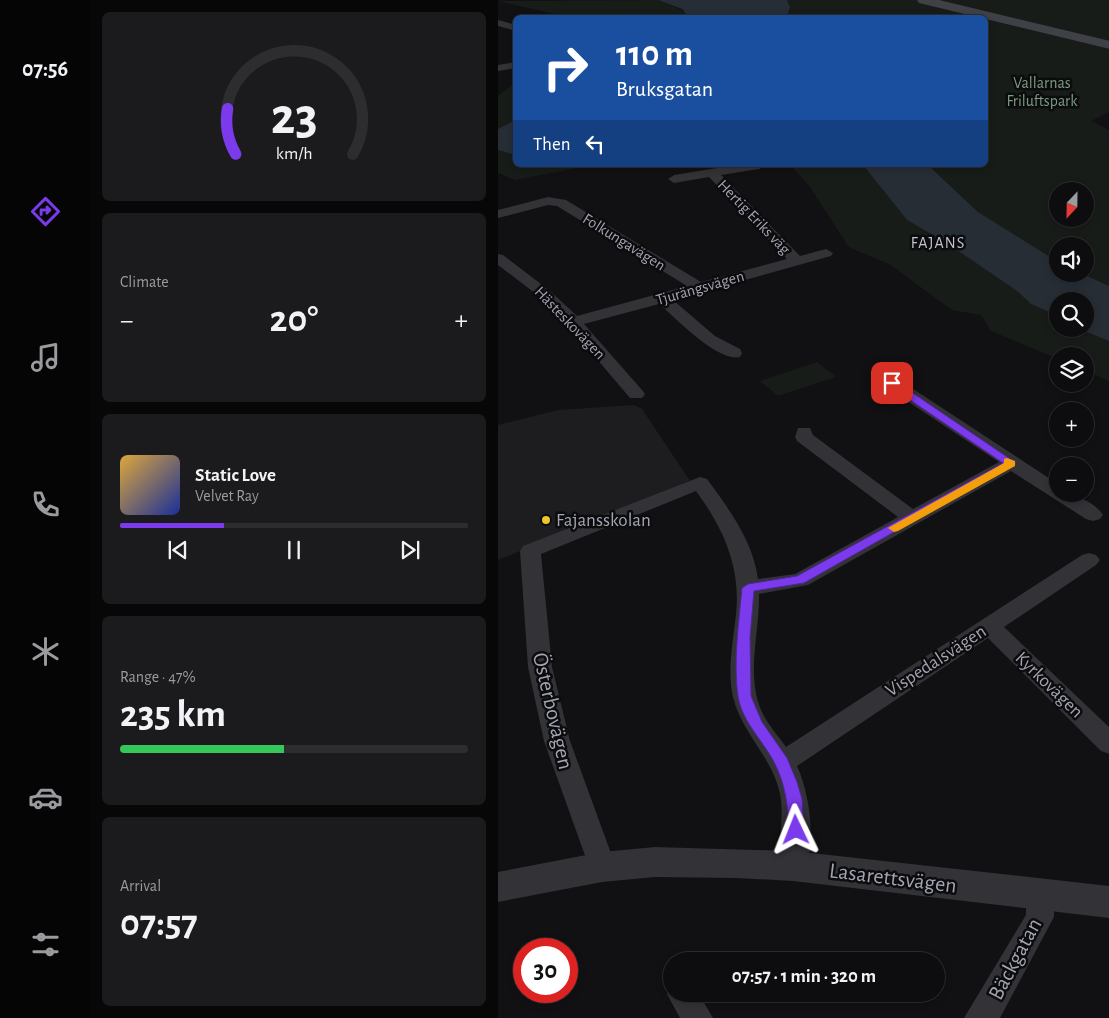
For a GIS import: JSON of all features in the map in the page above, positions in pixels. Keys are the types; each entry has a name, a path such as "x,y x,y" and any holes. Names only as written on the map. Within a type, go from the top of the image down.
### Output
{"main road":[{"path":"923,0 985,15"},
{"path":"988,16 1110,45"}],"street":[{"path":"498,23 513,27"},
{"path":"498,56 513,64"},
{"path":"498,68 513,65"},
{"name":"Hertig Eriks väg","path":"674,179 747,167"},
{"name":"Hertig Eriks väg","path":"712,173 797,261"},
{"name":"Folkungavägen","path":"498,214 548,201 561,203 698,287"},
{"name":"Tjurängsvägen","path":"574,322 663,299 698,287 826,252"},
{"name":"Hästeskovägen","path":"498,258 545,294 574,322 636,394"},
{"path":"663,299 708,339 734,353"},
{"path":"892,383 1049,487"},
{"path":"804,432 804,437 912,518"},
{"path":"793,866 797,817 795,799 782,762 755,724 745,696 743,637 748,588 800,580 1011,463"},
{"name":"Österbovägen","path":"602,867 556,742 540,667 530,551 700,483 723,513 741,552 748,588"},
{"path":"1074,502 1093,514"},
{"name":"Vispedalsvägen","path":"782,762 1090,560"},
{"name":"Kyrkovägen","path":"989,626 1110,744"},
{"name":"Lasarettsvägen","path":"498,887 602,867 655,862 793,866 1040,896 1110,902"},
{"name":"Bäckgatan","path":"987,1016 1040,917 1040,896"},
{"path":"687,1002 697,1018"}],"shaded area":[{"path":"658,0 787,0 790,7 788,15 686,15 682,9"},
{"path":"513,121 513,154 498,150 498,129"},
{"path":"865,167 930,167 978,212 1049,256 1049,282 1094,282 1094,279 1109,286 1109,341 1094,335 1094,292 1049,292 1049,312 1031,304 1017,291 945,242 907,220"},
{"name":"Fajansskolan","path":"634,405 642,409 690,481 498,560 498,425 558,410"}],"green space":[{"path":"658,0 682,10 686,15 558,15 498,1"},
{"name":"Vallarnas Friluftspark","path":"787,0 1109,0 1109,112 1091,121 1109,130 1109,286 1094,279 1094,237 1049,237 1049,258 978,212 930,167 988,167 988,15 788,15 790,7"},
{"path":"513,85 513,121 498,129 498,96"},
{"path":"498,150 513,154 513,167 583,167 515,180 498,173"},
{"path":"792,167 865,167 907,220 945,242 1017,291 1031,304 1049,312 1049,337 1094,337 1094,335 1109,341 1109,381 1094,374 1094,347 1049,347 1049,355 991,331 981,315 952,310 889,264 848,246 810,187"},
{"path":"817,362 836,377 778,396 760,381"}],"slow traffic":[{"path":"894,528 1011,463 1007,461"}],"place":[{"name":"Fajansskolan","path":"546,520"}],"district":[{"name":"FAJANS","path":"938,243"}],"route":[{"path":"796,830 795,799 790,782 782,762 755,724 745,696 743,637 748,588 800,580 1011,463 892,383"}]}
